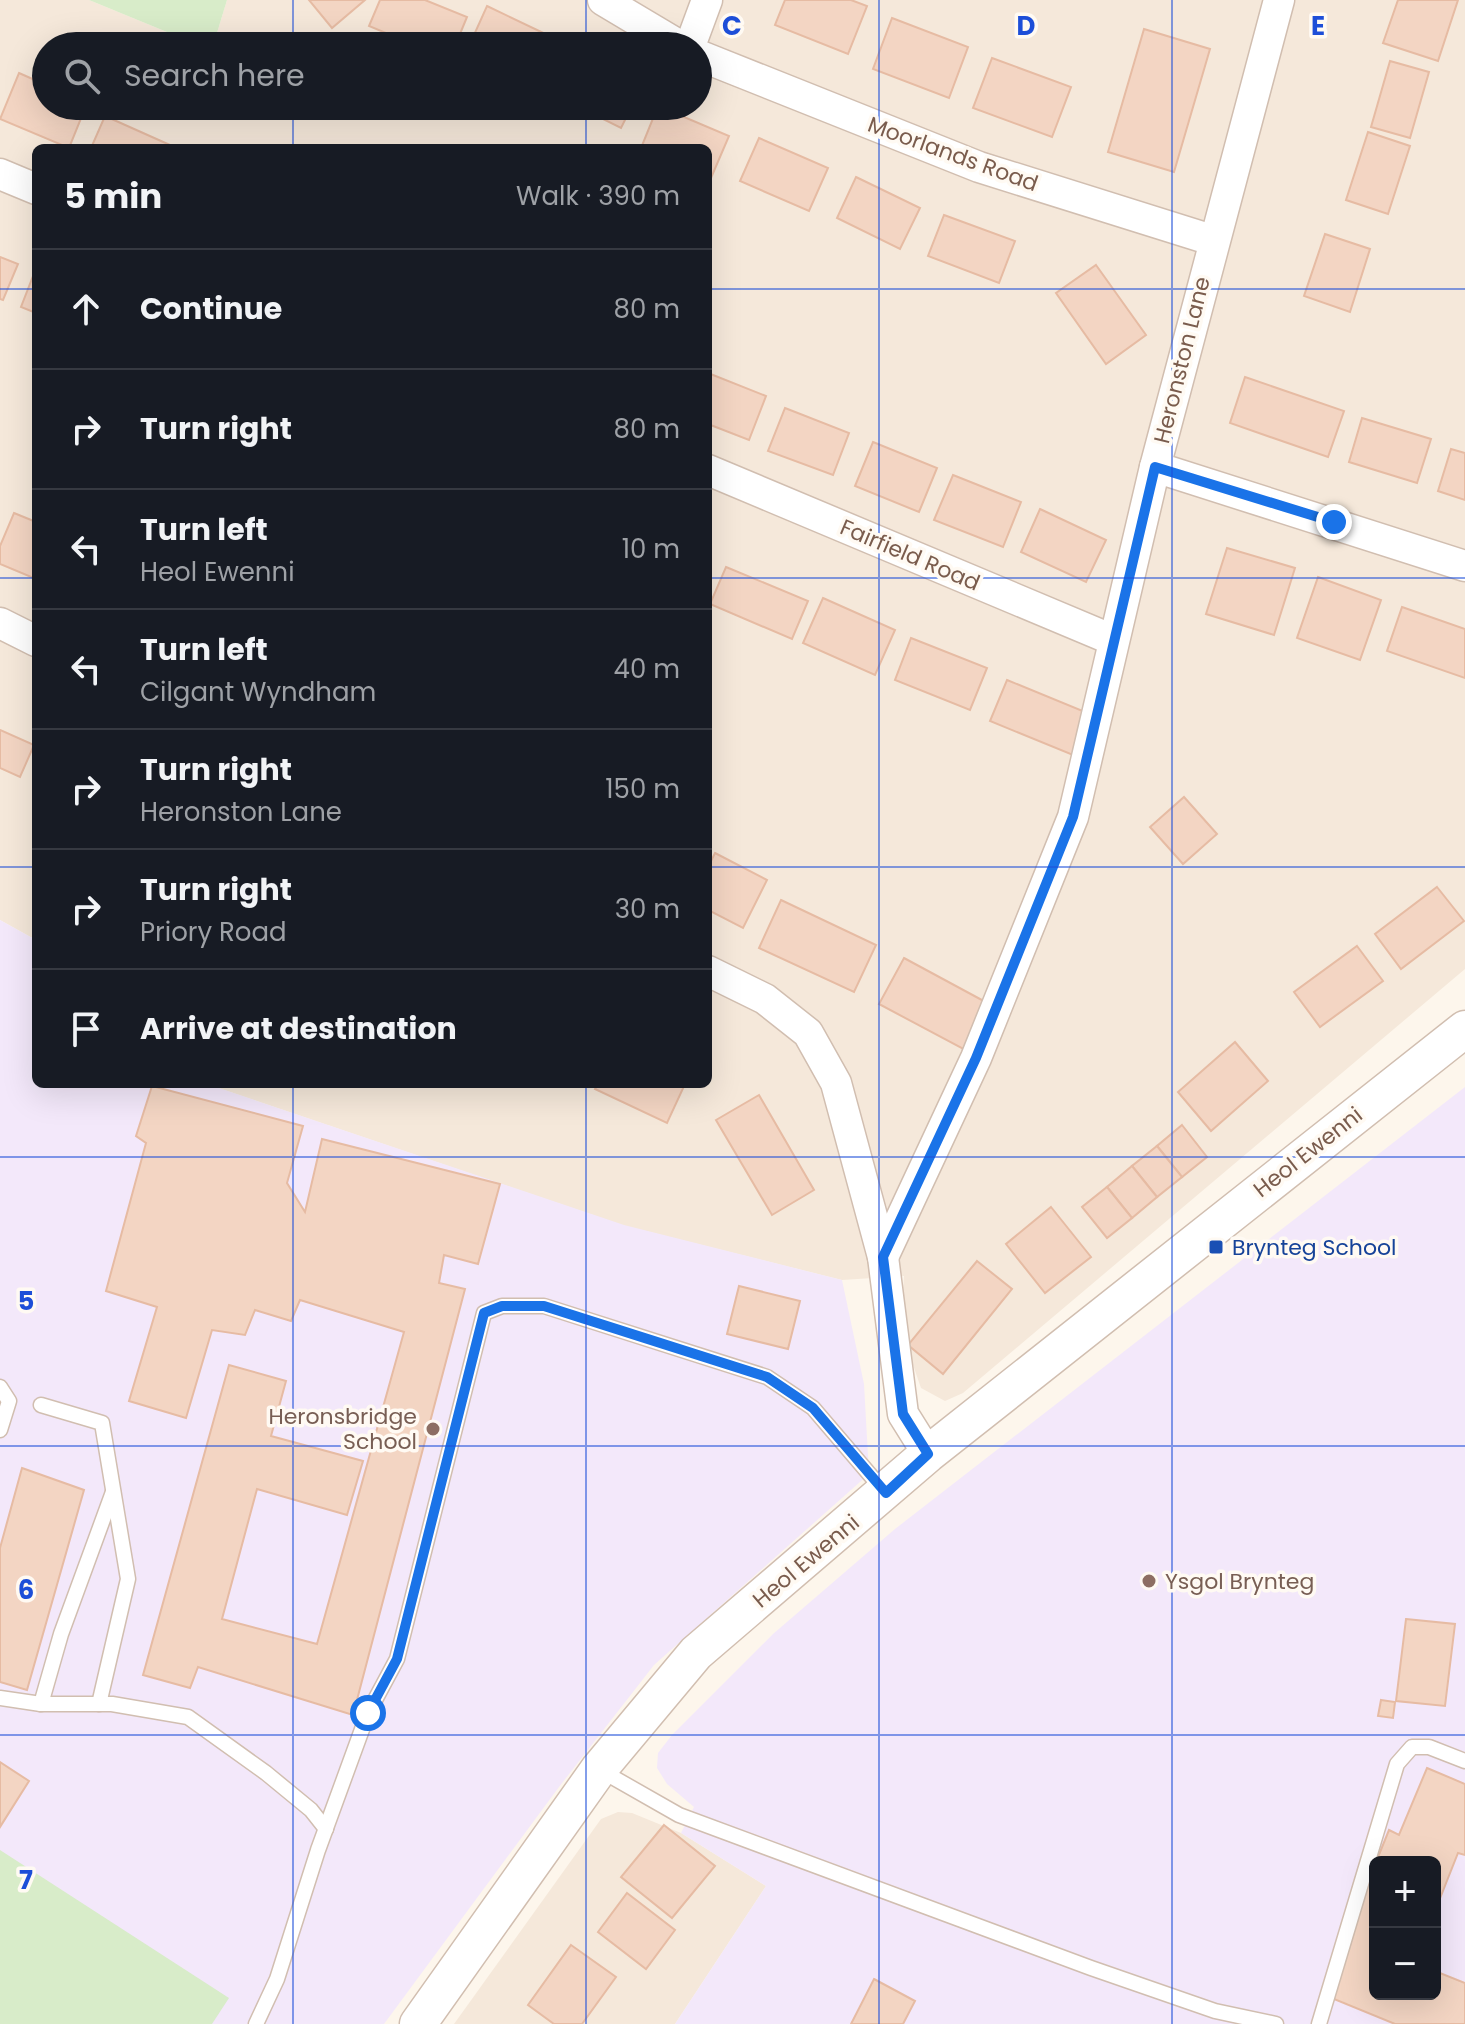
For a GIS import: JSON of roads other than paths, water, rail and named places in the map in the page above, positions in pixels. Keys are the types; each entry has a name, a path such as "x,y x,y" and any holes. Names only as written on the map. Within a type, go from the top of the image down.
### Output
{"street":[{"path":"603,0 657,32"},
{"path":"695,32 707,0"},
{"name":"Heronston Lane","path":"883,1257 982,1045 1073,817 1113,640 1212,240 1279,0"},
{"name":"Moorlands Road","path":"712,61 979,167 1212,240"},
{"path":"0,174 32,187"},
{"path":"1155,467 1465,566"},
{"name":"Fairfield Road","path":"712,472 1113,640"},
{"path":"0,623 32,639"},
{"path":"712,973 765,999 808,1033 836,1083 883,1257 903,1414 928,1454"},
{"name":"Heol Ewenni","path":"418,2024 599,1769 696,1653 928,1454 1465,1029"}],"lane":[{"path":"256,2024 277,1979 368,1713 397,1659 484,1313 502,1306 544,1306 767,1377 813,1408 886,1493"},
{"path":"0,1387 9,1401 0,1430"},
{"path":"41,1405 102,1423 128,1579 99,1704"},
{"path":"41,1704 61,1634 113,1492"},
{"path":"0,1698 41,1704 99,1704 188,1717 266,1773 311,1810 326,1829"},
{"path":"1319,2024 1397,1764 1412,1747 1429,1747 1465,1761"},
{"path":"599,1769 679,1815 1091,1968 1215,2011 1276,2024"}],"place":[{"name":"Brynteg School","path":"1216,1247"},
{"name":"Heronsbridge School","path":"433,1429"},
{"name":"Ysgol Brynteg","path":"1149,1581"}]}
